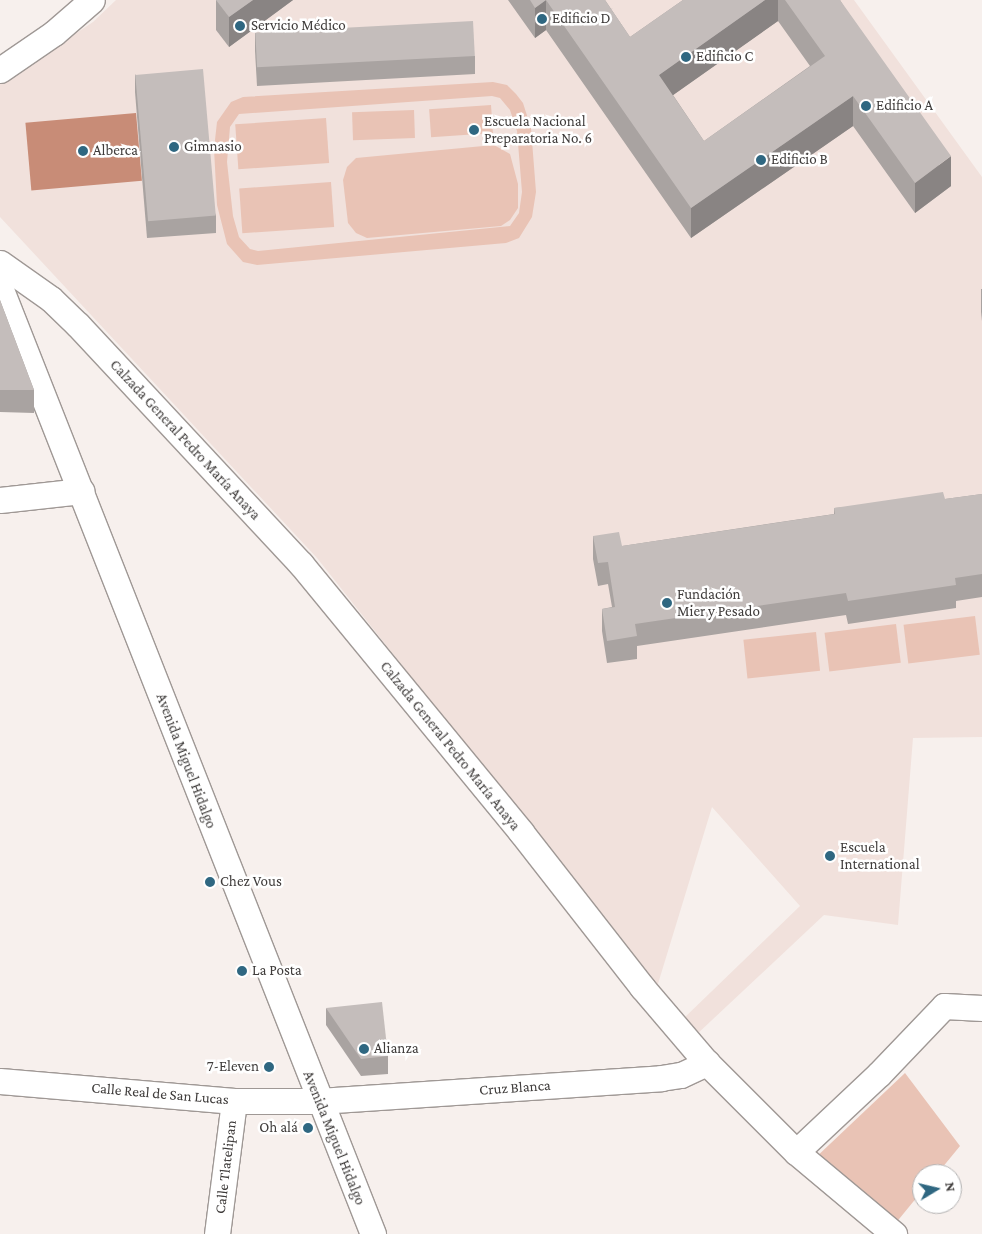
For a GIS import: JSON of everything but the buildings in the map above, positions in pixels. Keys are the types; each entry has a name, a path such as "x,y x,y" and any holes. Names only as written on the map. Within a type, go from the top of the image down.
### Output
{"street":[{"path":"0,70 54,33 92,0"},
{"name":"Calzada General Pedro María Anaya","path":"0,263 51,299 78,325 301,564 521,832 642,987 707,1063 796,1152 894,1234"},
{"name":"Avenida Miguel Hidalgo","path":"0,287 82,491 372,1234"},
{"path":"0,500 82,491"},
{"path":"796,1152 879,1074 944,1006 982,1008"},
{"name":"Cruz Blanca","path":"319,1100 661,1078 686,1073 707,1063"},
{"name":"Calle Real de San Lucas","path":"0,1081 234,1101 319,1100"},
{"name":"Calle Tlatelipan","path":"217,1234 234,1101"}],"shaded area":[{"path":"116,0 854,0 982,177 982,737 913,738 898,925 824,915 695,1036 682,1020 800,906 712,807 657,987 317,558 0,217 0,84 93,22"},
{"path":"493,82 507,85 523,103 531,128 536,192 532,217 519,238 506,243 257,265 243,262 227,244 217,205 214,149 217,122 231,102 243,97","holes":["492,96 500,98 510,110 517,131 522,192 519,213 510,226 258,251 250,249 239,237 233,216 227,162 230,127 239,114"]},
{"path":"491,105 493,133 431,137 429,109"},
{"path":"414,110 415,138 353,140 352,112"},
{"name":"Alberca","path":"136,113 142,181 31,190 25,123"},
{"path":"326,118 329,163 238,169 235,124"},
{"path":"494,145 510,154 518,184 518,208 510,220 501,226 367,238 356,233 348,223 343,180 347,167 356,158"},
{"path":"331,182 334,227 242,233 239,188"},
{"path":"975,616 980,655 908,663 904,625"},
{"path":"896,624 901,663 829,671 825,633"},
{"path":"816,632 820,671 747,678 743,640"},
{"path":"905,1073 960,1146 945,1164 912,1164 912,1203 895,1224 812,1161"}],"place":[{"name":"Edificio D","path":"542,19"},
{"name":"Servicio Médico","path":"240,26"},
{"name":"Edificio C","path":"686,57"},
{"name":"Edificio A","path":"866,106"},
{"name":"Escuela Nacional Preparatoria No. 6","path":"474,130"},
{"name":"Gimnasio","path":"174,147"},
{"name":"Alberca","path":"83,151"},
{"name":"Edificio B","path":"761,160"},
{"name":"Fundación Mier y Pesado","path":"667,603"},
{"name":"Escuela International","path":"830,856"},
{"name":"Chez Vous","path":"210,882"},
{"name":"La Posta","path":"242,971"},
{"name":"Alianza","path":"364,1049"},
{"name":"7-Eleven","path":"269,1067"},
{"name":"Oh alá","path":"308,1128"}]}
